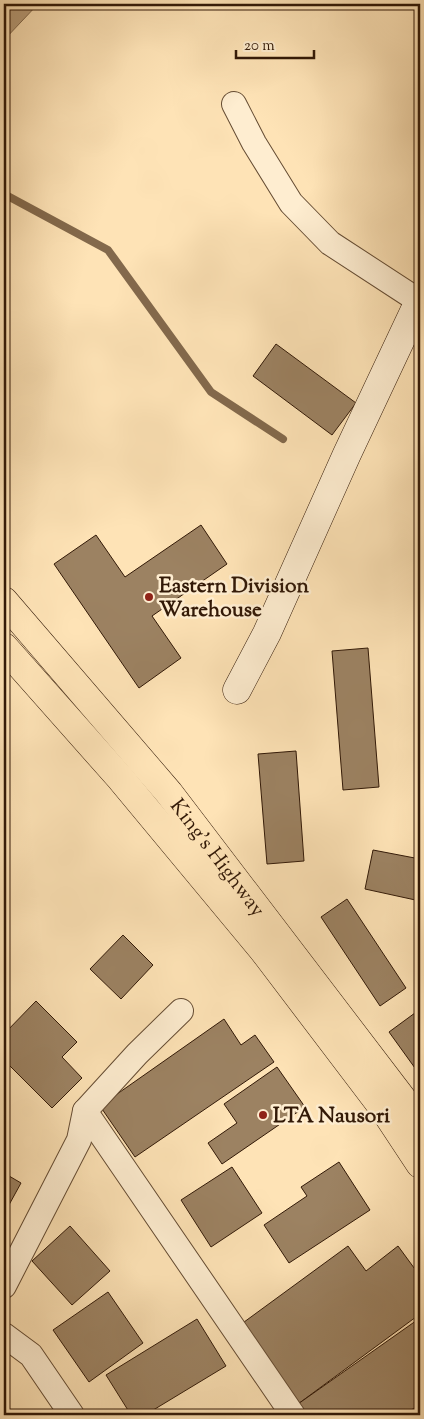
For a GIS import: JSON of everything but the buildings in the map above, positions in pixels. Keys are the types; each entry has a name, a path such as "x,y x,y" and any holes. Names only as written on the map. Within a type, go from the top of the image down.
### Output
{"highway":[{"name":"King's Highway","path":"4,601 169,793 420,1122"},
{"name":"King's Highway","path":"4,646 121,779 263,950 383,1108 420,1164"}],"street":[{"path":"234,104 254,143 291,203 330,243 420,300 347,454 267,633 237,690"},
{"path":"4,1286 79,1140 85,1111 137,1054 181,1010"},
{"path":"85,1111 293,1415"},
{"path":"4,1335 31,1355 72,1415"}],"shaded area":[{"path":"4,4 38,4 4,40"}],"waterway":[{"path":"4,194 108,250 211,392 283,439"}],"place":[{"name":"Eastern Division Warehouse","path":"149,597"},
{"name":"LTA Nausori","path":"263,1115"}]}
